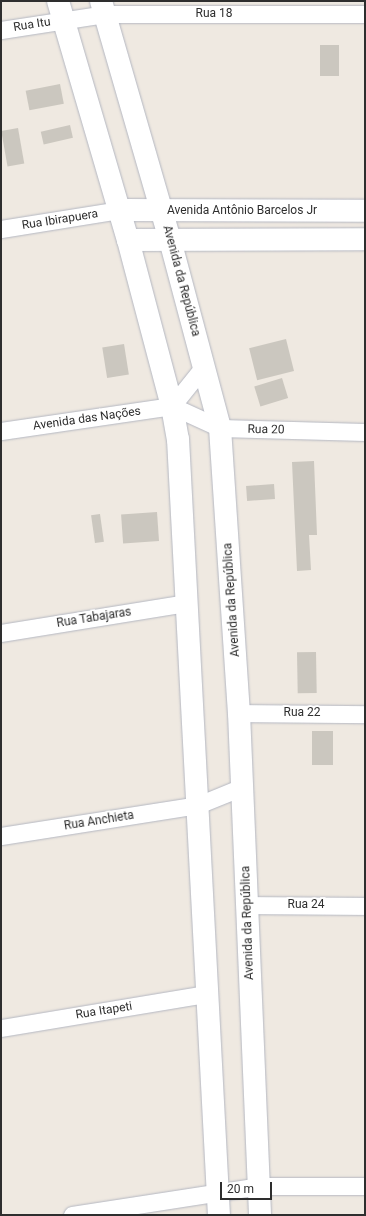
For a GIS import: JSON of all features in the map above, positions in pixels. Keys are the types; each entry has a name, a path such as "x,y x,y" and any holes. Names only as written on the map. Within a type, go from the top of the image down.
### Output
{"street":[{"name":"Rua 18","path":"61,10 103,8 301,7 365,14"},
{"name":"Avenida da República","path":"103,8 162,210 220,428 239,713 260,1215"},
{"name":"Rua Itu","path":"1,30 61,10"},
{"path":"61,10 120,210 172,406 178,439 219,1215"},
{"name":"Avenida Antônio Barcelos Jr","path":"120,210 365,211"},
{"name":"Rua Ibirapuera","path":"1,229 120,210"},
{"path":"128,240 365,240"},
{"path":"172,406 204,366"},
{"name":"Rua 20","path":"172,406 220,428 365,432"},
{"name":"Avenida das Nações","path":"1,431 172,406"},
{"name":"Rua Tabajaras","path":"1,633 187,603"},
{"name":"Rua 22","path":"239,713 365,714"},
{"name":"Rua Anchieta","path":"1,836 198,805 242,787"},
{"name":"Rua 24","path":"247,905 365,906"},
{"name":"Rua Itapeti","path":"1,1028 208,994"},
{"path":"72,1215 258,1186 365,1186"}],"building":[{"path":"320,45 339,45 339,76 320,76"},
{"path":"60,84 64,104 29,110 26,91"},
{"path":"70,125 73,138 44,144 41,132"},
{"path":"18,128 24,163 8,166 1,131"},
{"path":"286,339 294,371 257,380 249,348"},
{"path":"124,344 129,375 107,378 102,347"},
{"path":"282,378 288,398 260,407 254,386"},
{"path":"314,461 317,535 309,535 311,570 297,571 292,462"},
{"path":"274,484 275,499 247,501 246,486"},
{"path":"157,512 159,541 123,543 121,515"},
{"path":"100,514 104,542 95,543 91,515"},
{"path":"297,652 316,652 317,693 298,693"},
{"path":"312,731 333,731 333,765 312,765"}]}
